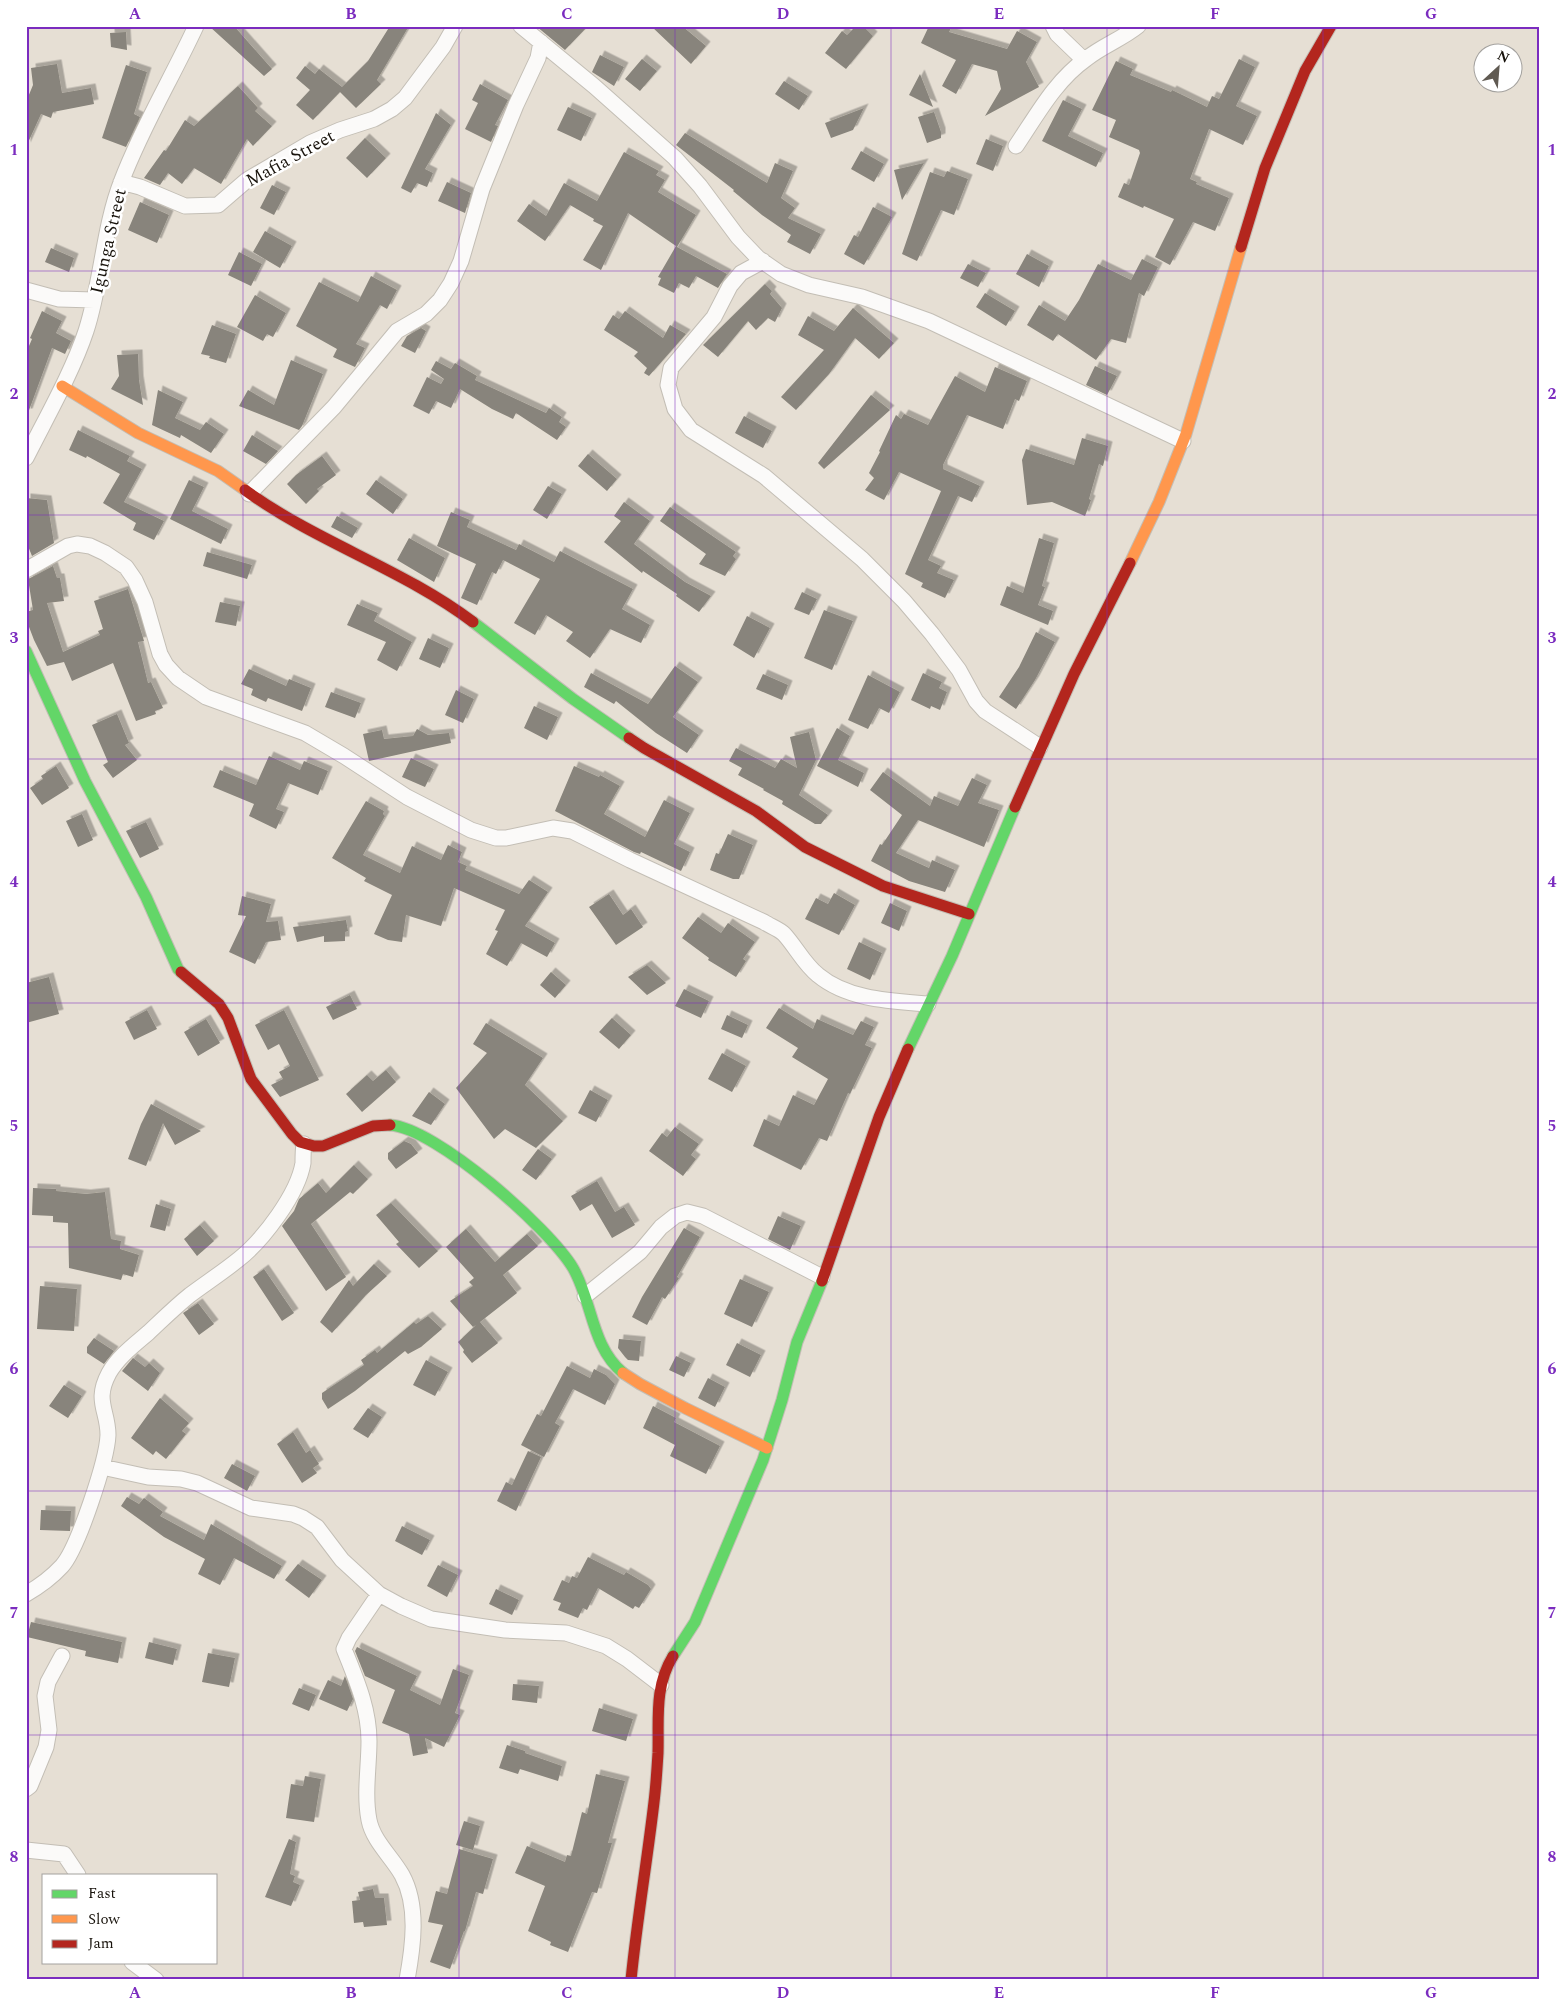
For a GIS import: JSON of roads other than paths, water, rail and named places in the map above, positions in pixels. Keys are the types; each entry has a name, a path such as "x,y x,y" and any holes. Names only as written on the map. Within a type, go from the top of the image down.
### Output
{"street":[{"name":"Igunga Street","path":"26,458 62,386 86,332 99,285 110,224 121,182 142,132 196,26"},
{"name":"Mafia Street","path":"121,182 140,186 185,206 218,205 247,180 310,143 340,130 374,119 392,108 404,98 443,47 455,26"},
{"path":"522,26 623,111 675,158 700,186 738,237 763,261 781,274 809,285 862,297 929,321 1183,441"},
{"path":"1053,26 1057,34 1084,60"},
{"path":"1016,146 1065,75 1084,60 1124,37 1138,26"},
{"path":"631,1980 636,1929 654,1801 658,1752 657,1713 661,1685 668,1665 695,1622 732,1537 767,1448 782,1400 796,1342 863,1166 879,1117 928,1004 952,956 1040,747 1159,502 1183,441 1265,168 1305,71 1331,26"},
{"path":"249,494 334,407 397,330 426,314 440,300 461,260 482,189 516,104 538,58 540,42"},
{"path":"763,261 741,273 730,286 714,317 671,368 668,385 675,409 691,430 764,476 862,558 904,601 932,634 958,670 976,701 985,711 1040,747"},
{"path":"26,290 59,299 94,300"},
{"path":"62,386 138,433 218,472 249,494 310,531 455,609 573,699 644,748 756,812 805,847 883,886 969,914"},
{"path":"26,570 68,546 77,544 90,546 106,553 126,567 135,580 145,602 160,654 166,665 178,678 206,697 305,733 406,797 483,835 506,838 553,828 580,834 630,860 764,922 783,933 817,975 828,982 853,994 928,1004"},
{"path":"26,651 85,781 146,897 178,969 215,998 231,1026 248,1073 260,1093 294,1136 304,1144 323,1146 381,1124 392,1124 403,1126 432,1141 481,1176 531,1218 560,1248 574,1269 585,1296 599,1345 612,1363 636,1382 684,1408 767,1448"},
{"path":"26,1594 44,1584 62,1566 72,1551 102,1467 108,1432 101,1400 103,1386 110,1372 121,1357 172,1310 239,1259 269,1228 281,1211 298,1176 302,1164 304,1144"},
{"path":"585,1296 640,1252 661,1227 675,1216 688,1212 703,1216 822,1277"},
{"path":"102,1467 148,1478 181,1479 197,1483 251,1508 293,1514 317,1527 342,1560 379,1594 431,1619 505,1630 566,1634 606,1646 627,1659 661,1685"},
{"path":"379,1594 349,1638 344,1649 364,1700 369,1739 366,1795 369,1822 376,1838 403,1876 410,1895 413,1916 407,1980"},
{"path":"26,1789 30,1786 46,1746 49,1730 45,1696 48,1682 62,1656"},
{"path":"26,1850 64,1854 77,1874"},
{"path":"132,1964 136,1980"},
{"path":"135,1964 156,1980"}]}
